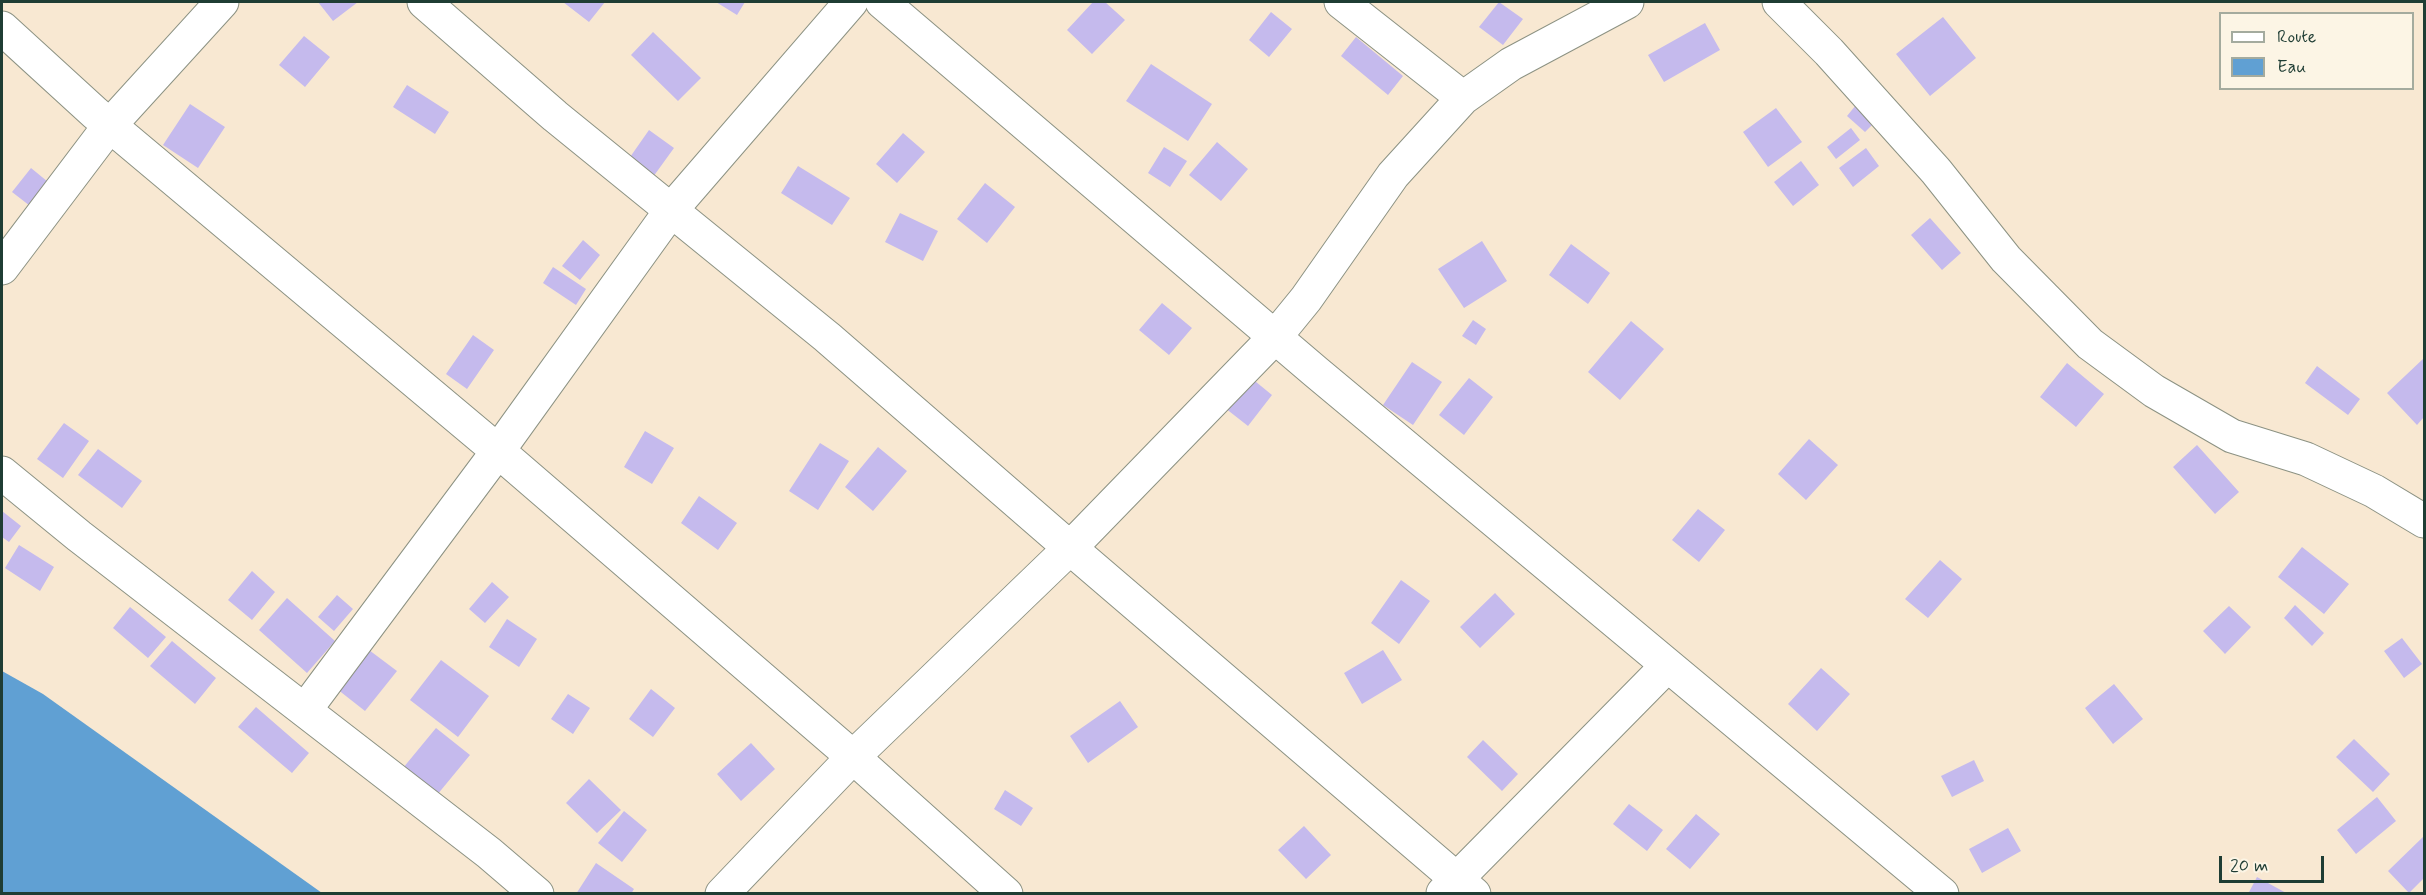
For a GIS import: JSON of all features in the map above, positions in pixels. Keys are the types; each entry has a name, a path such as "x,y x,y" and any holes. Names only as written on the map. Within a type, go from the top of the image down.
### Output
{"street":[{"path":"2,268 110,125 222,2"},
{"path":"424,2 555,116 836,344 1458,888 1667,666"},
{"path":"305,710 498,451 672,209 851,2"},
{"path":"882,2 1275,337 1942,894"},
{"path":"1341,2 1463,98"},
{"path":"722,894 853,757 1070,548 1275,337 1306,299 1393,175 1463,98 1511,64 1627,2"},
{"path":"1779,2 1829,52 1936,171 2006,260 2090,344 2154,390 2232,436 2306,459 2374,491 2424,521"},
{"path":"2,28 110,125 498,451 853,757 1006,894"},
{"path":"2,473 489,853 537,894"}],"water":[{"path":"2,671 43,694 322,893 2,893"}],"building":[{"path":"318,2 358,2 333,21"},
{"path":"563,2 605,2 589,22"},
{"path":"716,2 745,2 737,15"},
{"path":"1093,2 1105,2 1125,20 1092,54 1067,30"},
{"path":"1499,2 1523,19 1503,45 1479,27"},
{"path":"1271,12 1292,29 1269,57 1249,40"},
{"path":"1943,17 1976,58 1930,96 1896,54"},
{"path":"1705,23 1720,50 1664,82 1648,55"},
{"path":"653,32 701,78 678,101 631,55"},
{"path":"304,36 330,57 305,87 279,65"},
{"path":"1356,37 1403,76 1388,95 1341,56"},
{"path":"1151,64 1212,104 1188,141 1126,101"},
{"path":"407,85 449,112 435,134 393,107"},
{"path":"190,104 225,127 198,168 163,145"},
{"path":"1856,105 1875,122 1865,132 1847,116"},
{"path":"1776,108 1802,142 1768,167 1743,132"},
{"path":"1851,128 1860,140 1836,159 1827,147"},
{"path":"649,130 674,148 653,177 628,160"},
{"path":"903,133 925,152 897,183 876,164"},
{"path":"1217,142 1248,169 1221,201 1189,175"},
{"path":"1164,147 1187,161 1170,187 1148,173"},
{"path":"1866,148 1879,166 1853,187 1839,168"},
{"path":"1801,161 1819,185 1793,206 1774,182"},
{"path":"798,166 850,198 832,225 781,193"},
{"path":"31,168 53,186 34,209 12,192"},
{"path":"985,183 1015,207 987,243 957,219"},
{"path":"900,213 938,231 923,261 885,242"},
{"path":"1930,218 1961,253 1942,270 1911,235"},
{"path":"583,240 600,255 580,280 562,266"},
{"path":"1482,241 1507,281 1464,308 1438,269"},
{"path":"1571,244 1610,273 1588,304 1549,275"},
{"path":"553,267 586,289 576,305 543,283"},
{"path":"1162,303 1192,328 1169,355 1139,330"},
{"path":"1473,320 1486,329 1476,345 1462,336"},
{"path":"1631,321 1664,349 1620,400 1588,372"},
{"path":"473,335 494,350 467,389 446,374"},
{"path":"2424,358 2424,417 2417,425 2387,393"},
{"path":"1412,362 1442,382 1413,425 1383,405"},
{"path":"2067,363 2104,394 2076,427 2040,397"},
{"path":"2317,366 2360,399 2348,415 2305,383"},
{"path":"1250,377 1272,395 1248,426 1225,408"},
{"path":"1469,378 1493,397 1464,435 1439,415"},
{"path":"64,423 89,441 63,478 37,459"},
{"path":"645,431 674,448 652,484 624,467"},
{"path":"1809,439 1838,465 1806,500 1778,474"},
{"path":"820,443 849,461 818,510 789,491"},
{"path":"2197,445 2239,492 2215,514 2173,467"},
{"path":"878,447 907,471 873,511 845,487"},
{"path":"98,449 142,481 122,508 78,475"},
{"path":"699,496 737,523 718,550 681,523"},
{"path":"1698,509 1725,530 1699,562 1672,540"},
{"path":"2,511 21,526 9,542 2,537"},
{"path":"19,545 54,567 40,591 5,568"},
{"path":"2302,547 2349,584 2324,614 2278,577"},
{"path":"1940,560 1962,579 1928,618 1905,599"},
{"path":"252,571 275,592 252,620 228,600"},
{"path":"1401,580 1430,601 1399,644 1371,623"},
{"path":"492,582 509,597 485,623 469,609"},
{"path":"1495,593 1515,614 1480,648 1460,627"},
{"path":"337,595 353,609 334,631 318,617"},
{"path":"287,598 335,641 307,673 259,630"},
{"path":"2295,605 2324,633 2312,646 2284,618"},
{"path":"2229,606 2251,627 2225,654 2203,631"},
{"path":"130,607 166,637 148,658 113,628"},
{"path":"507,619 537,639 519,667 489,647"},
{"path":"2402,638 2422,664 2404,678 2384,651"},
{"path":"172,641 216,678 195,704 150,666"},
{"path":"369,650 397,671 365,711 337,689"},
{"path":"1383,650 1402,680 1362,704 1344,673"},
{"path":"441,660 489,696 458,737 410,700"},
{"path":"1821,668 1850,694 1817,731 1788,704"},
{"path":"2114,684 2143,719 2113,744 2085,708"},
{"path":"651,689 675,708 653,737 629,719"},
{"path":"568,694 590,708 573,734 551,719"},
{"path":"1120,701 1138,727 1088,763 1070,736"},
{"path":"256,707 309,753 292,773 238,727"},
{"path":"436,728 470,755 437,795 403,768"},
{"path":"2354,739 2390,774 2373,792 2336,757"},
{"path":"1483,740 1518,774 1502,791 1467,757"},
{"path":"751,743 775,769 741,801 717,774"},
{"path":"1974,760 1984,781 1952,797 1941,776"},
{"path":"589,779 621,810 597,833 566,803"},
{"path":"1005,790 1033,808 1021,826 994,809"},
{"path":"2377,797 2396,821 2356,854 2337,830"},
{"path":"1629,804 1663,830 1647,851 1613,824"},
{"path":"624,811 647,830 622,862 598,843"},
{"path":"1696,814 1720,834 1690,869 1666,849"},
{"path":"1304,826 1331,855 1306,879 1278,850"},
{"path":"2008,828 2021,851 1982,873 1969,849"},
{"path":"2424,836 2424,878 2409,893 2388,871"},
{"path":"596,863 634,889 631,894 576,894"},
{"path":"2257,877 2288,894 2248,894"}]}
